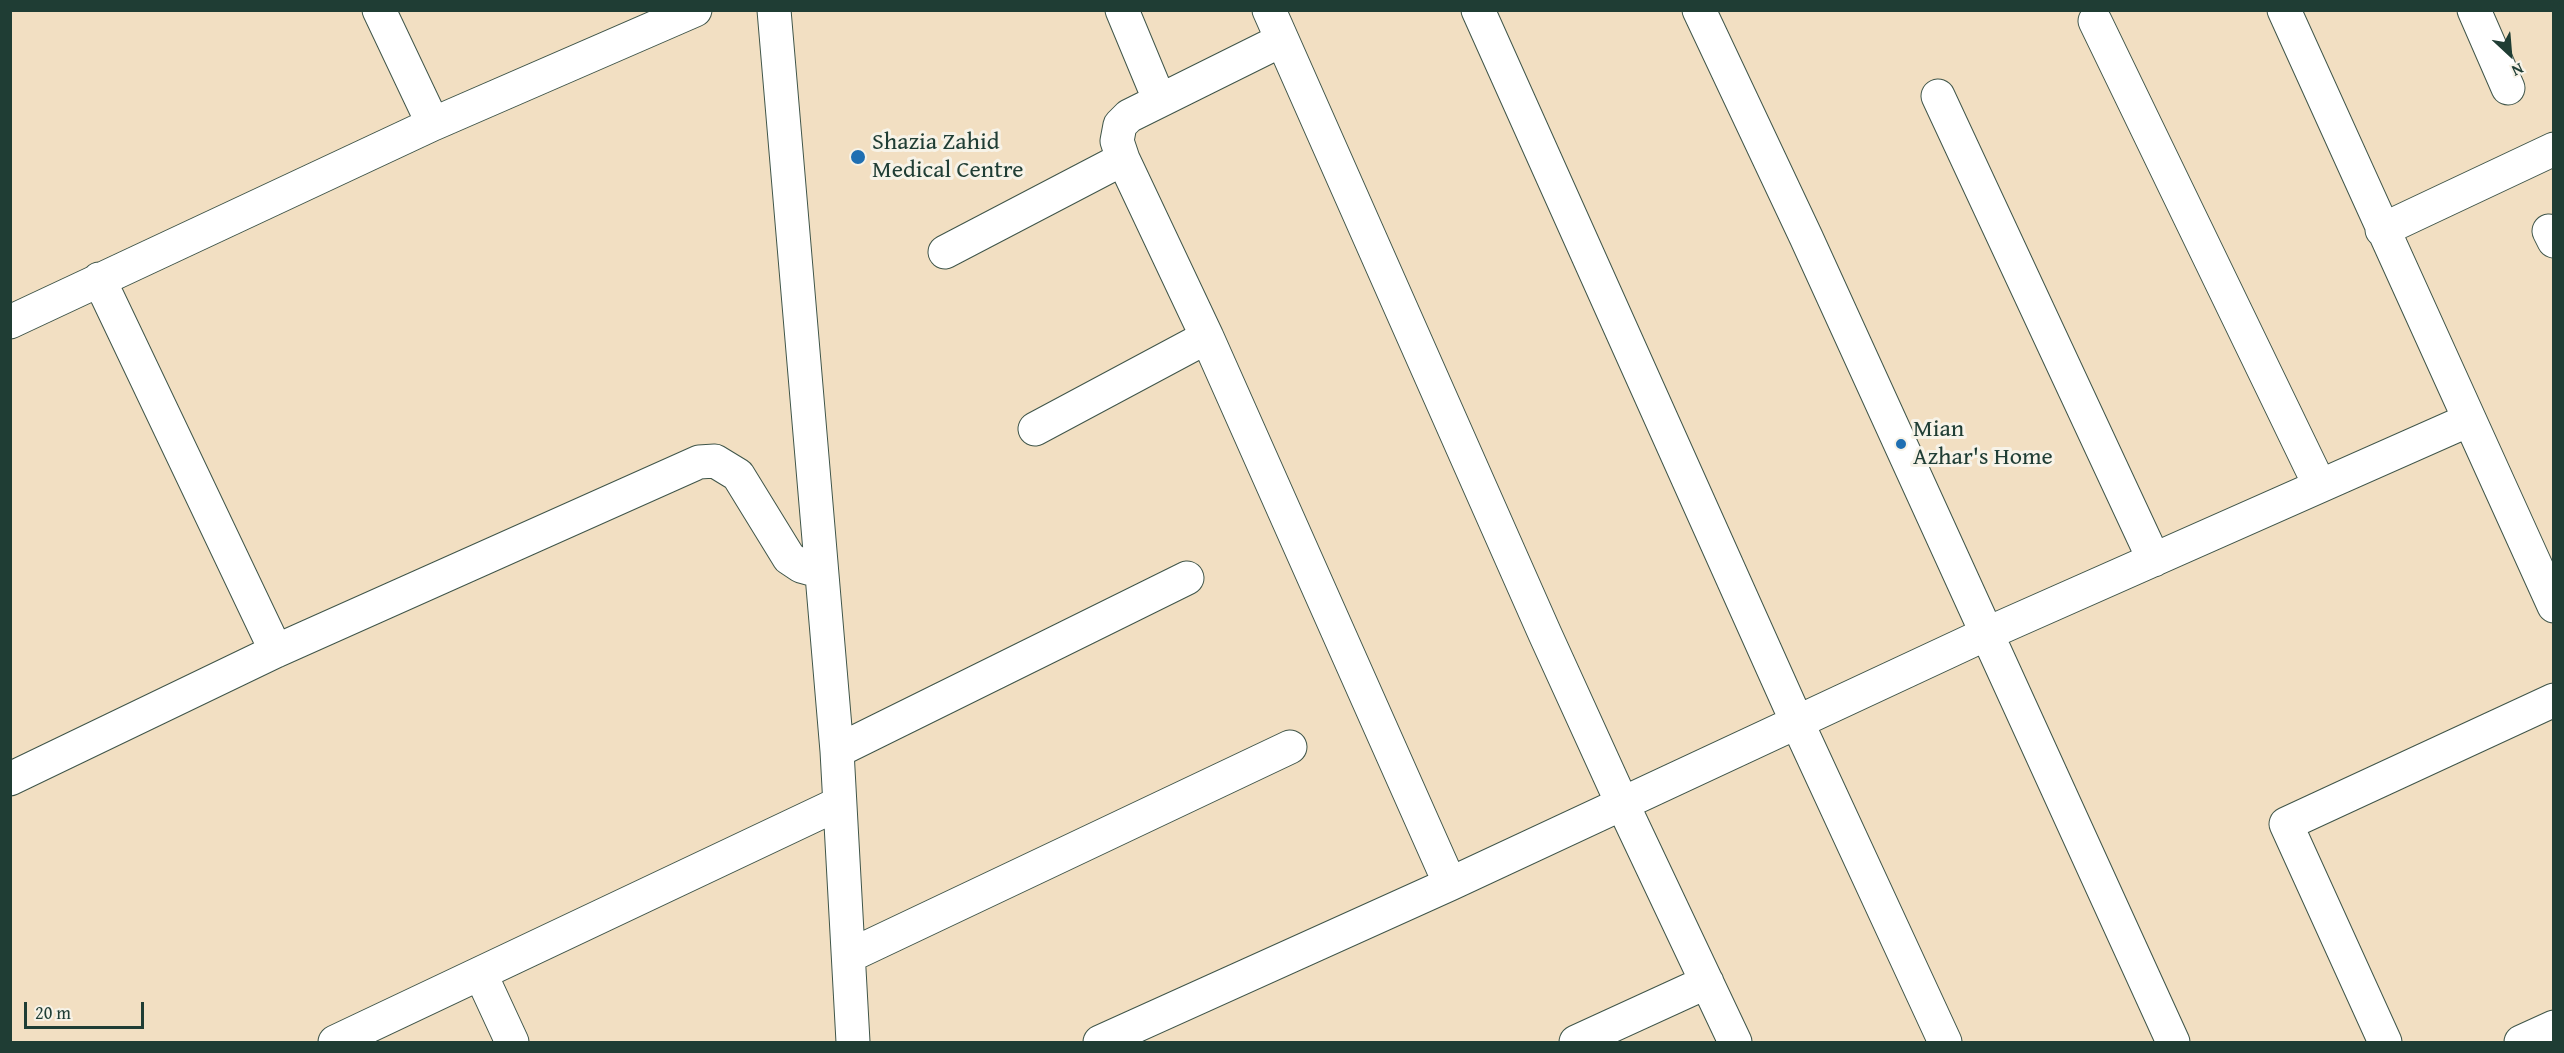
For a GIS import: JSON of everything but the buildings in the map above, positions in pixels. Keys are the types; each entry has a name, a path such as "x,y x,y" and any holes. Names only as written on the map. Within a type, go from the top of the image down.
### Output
{"street":[{"path":"379,10 433,124"},
{"path":"10,322 433,124 695,10"},
{"path":"774,10 837,752 838,804 854,1042"},
{"path":"1122,10 1160,99"},
{"path":"1269,10 1280,41 1622,803 1736,1042"},
{"path":"1478,10 1797,722 1945,1042"},
{"path":"1699,10 1806,237 2173,1042"},
{"path":"2284,10 2553,606"},
{"path":"2474,10 2508,88"},
{"path":"2095,21 2320,486"},
{"path":"1280,41 1129,116 1120,125 1117,141 1123,159 1207,337 1450,884"},
{"path":"1938,96 2154,560"},
{"path":"2382,230 2553,149"},
{"path":"945,252 1123,159"},
{"path":"99,279 276,651"},
{"path":"1035,429 1207,337"},
{"path":"1100,1042 1450,884 1986,634 2469,420"},
{"path":"10,779 276,651 699,462 715,461 738,475 789,558 801,566 812,569 820,567"},
{"path":"837,752 1187,578"},
{"path":"2385,1042 2286,824 2553,700"},
{"path":"849,956 1290,747"},
{"path":"335,1042 481,975 838,804"},
{"path":"481,975 512,1042"},
{"path":"1576,1042 1707,982"},
{"path":"2521,1042 2553,1028"}],"place":[{"name":"Shazia Zahid Medical Centre","path":"858,157"},
{"name":"Mian Azhar's Home","path":"1901,444"}]}
